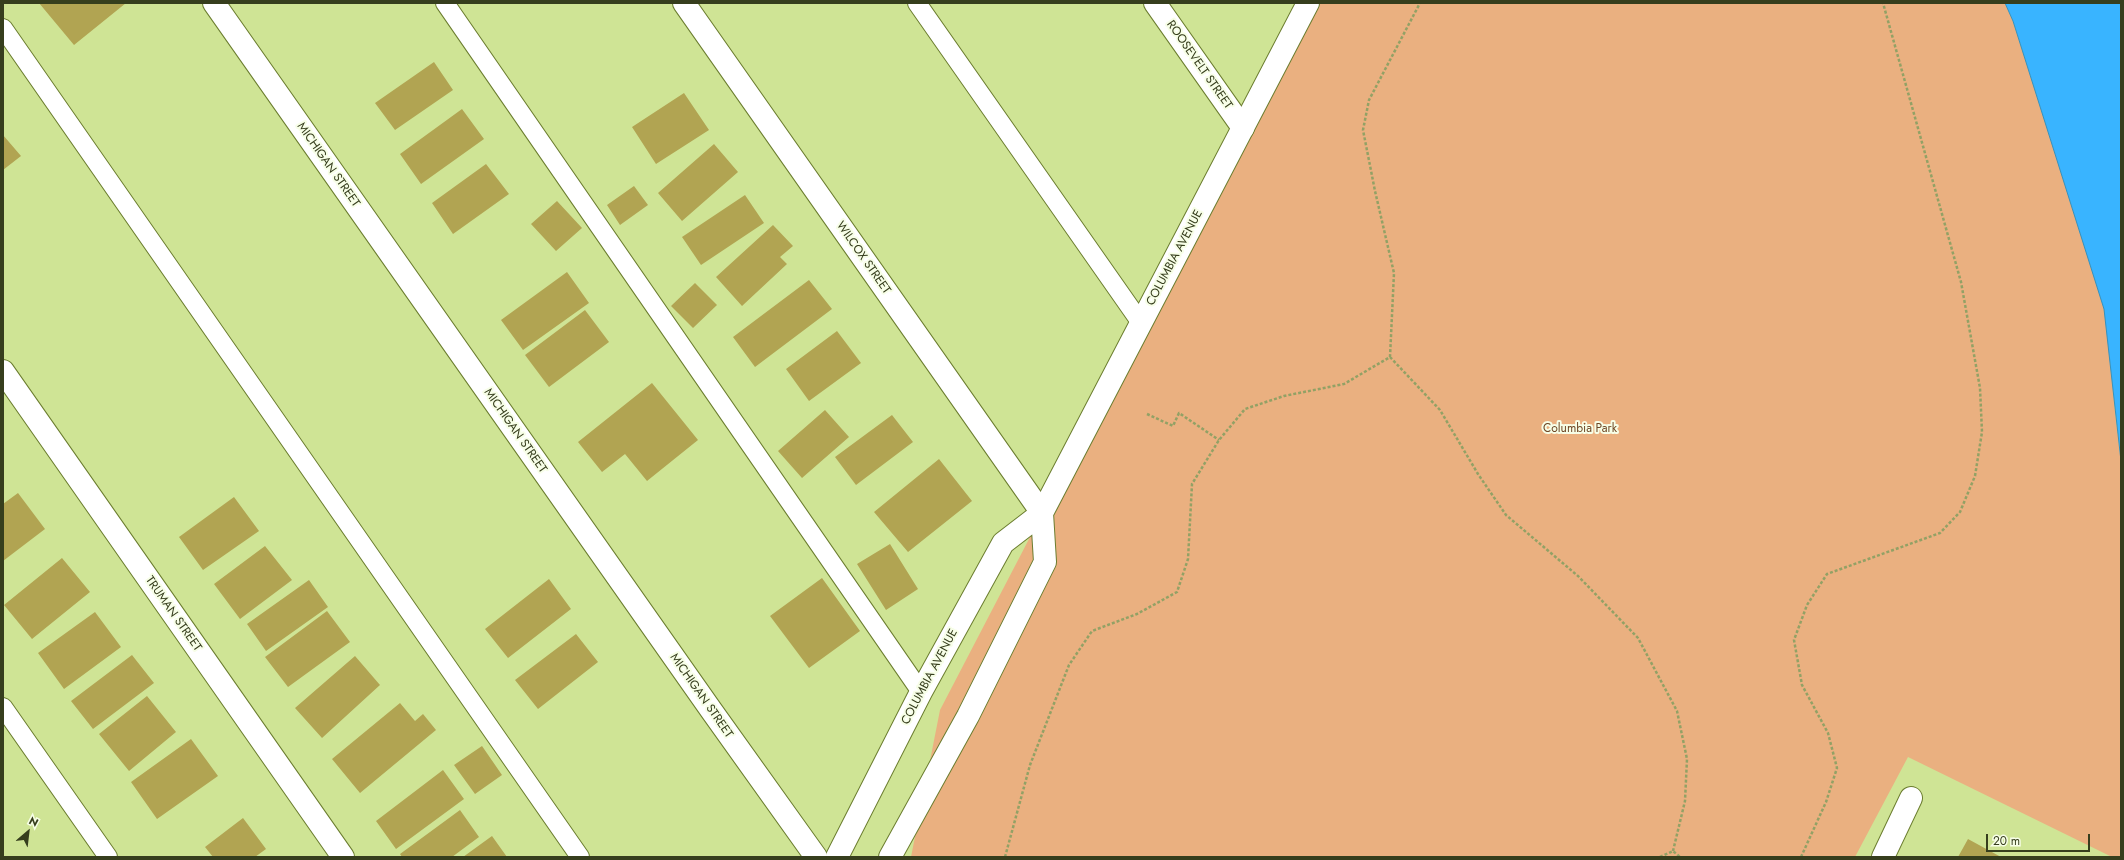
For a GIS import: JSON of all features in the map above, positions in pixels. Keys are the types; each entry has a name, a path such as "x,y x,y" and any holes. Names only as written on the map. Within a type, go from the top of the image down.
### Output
{"street":[{"name":"MICHIGAN STREET","path":"214,3 816,857"},
{"name":"WILCOX STREET","path":"684,3 1042,513"},
{"name":"ROOSEVELT STREET","path":"1155,3 1243,128"},
{"name":"COLUMBIA AVENUE","path":"837,857 921,692 1003,543 1042,513 1308,3"},
{"name":"TRUMAN STREET","path":"3,371 343,857"},
{"path":"890,857 968,716 1045,562 1042,513"},
{"path":"1883,857 1912,798"}],"lane":[{"path":"444,3 921,692"},
{"path":"917,3 1141,323"},
{"path":"3,28 580,857"},
{"path":"3,707 108,857"}],"path":[{"path":"1420,3 1369,100 1363,130 1394,273 1390,357 1440,410 1478,474 1506,515 1578,576 1638,638 1677,711 1687,759 1686,801 1673,851"},
{"path":"1801,857 1826,802 1837,768 1828,733 1802,685 1794,640 1807,605 1827,574 1940,533 1960,512 1975,476 1982,432 1980,388 1961,282 1883,3"},
{"path":"1005,857 1030,765 1068,666 1092,631 1137,614 1176,592 1188,559 1192,484 1218,440 1245,409 1284,396 1344,384 1390,357"},
{"path":"1147,414 1173,426 1179,413 1218,440"},
{"path":"1660,857 1673,851"},
{"path":"1673,851 1680,857"}],"green space":[{"name":"Columbia Park","path":"1308,3 2005,3 2013,21 2106,310 2121,461 2121,857 2112,857 1908,757 1855,857 911,857 940,710"}],"water":[{"path":"2005,3 2121,3 2121,461 2104,309 2013,21"}],"building":[{"path":"39,3 126,3 74,45"},
{"path":"434,62 453,90 395,130 375,103"},
{"path":"684,93 709,130 656,164 632,127"},
{"path":"462,109 484,139 421,184 400,154"},
{"path":"3,135 21,156 3,170"},
{"path":"714,144 738,172 682,221 658,193"},
{"path":"486,164 509,194 453,234 432,203"},
{"path":"634,186 648,205 620,225 607,205"},
{"path":"745,195 764,223 701,265 682,237"},
{"path":"557,201 582,228 556,251 531,224"},
{"path":"773,225 793,246 780,257 787,264 742,306 716,277"},
{"path":"567,272 589,303 523,350 501,320"},
{"path":"809,280 832,309 755,367 733,337"},
{"path":"695,283 717,305 693,328 671,306"},
{"path":"585,310 609,342 549,387 525,355"},
{"path":"837,331 861,363 809,401 786,369"},
{"path":"652,383 698,440 647,481 625,454 602,472 578,442"},
{"path":"825,410 849,437 802,478 778,451"},
{"path":"892,415 913,442 856,485 835,457"},
{"path":"939,459 972,501 908,552 874,512"},
{"path":"18,493 45,529 3,561 3,504"},
{"path":"234,497 259,531 203,570 179,537"},
{"path":"890,544 918,589 886,610 857,564"},
{"path":"265,546 292,580 240,619 214,584"},
{"path":"62,558 90,592 32,639 4,605"},
{"path":"822,578 860,631 809,668 770,616"},
{"path":"549,579 571,609 508,658 485,629"},
{"path":"309,580 328,607 266,651 247,624"},
{"path":"327,611 350,642 288,687 265,657"},
{"path":"95,612 121,647 64,689 38,653"},
{"path":"576,634 598,662 538,709 515,680"},
{"path":"132,655 154,683 93,729 71,701"},
{"path":"355,656 380,685 322,738 295,708"},
{"path":"147,696 176,732 129,771 99,734"},
{"path":"400,703 415,721 423,714 436,730 360,793 332,759"},
{"path":"191,739 218,776 157,819 131,782"},
{"path":"482,746 502,775 475,794 454,765"},
{"path":"443,770 464,799 396,849 376,821"},
{"path":"460,810 479,837 452,857 402,857 400,854"},
{"path":"243,818 266,849 255,857 213,857 205,847"},
{"path":"492,836 507,857 463,857"},
{"path":"1968,839 2001,857 1958,857"}]}
